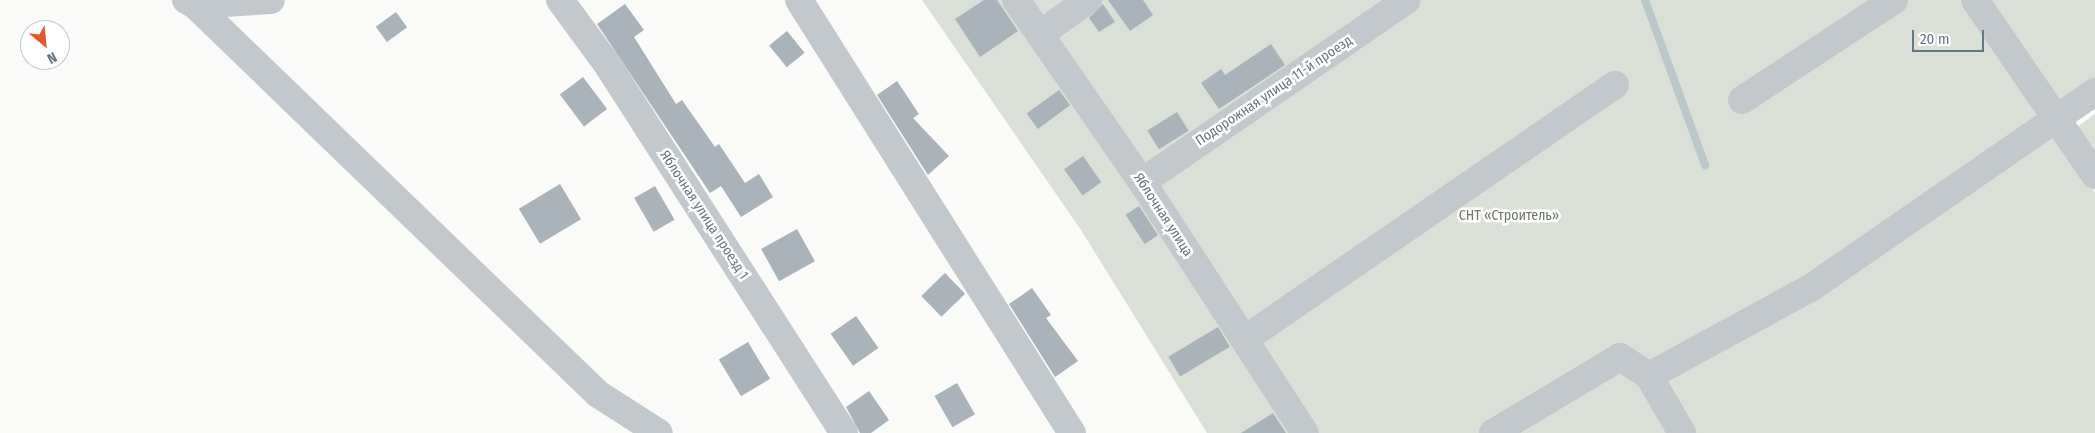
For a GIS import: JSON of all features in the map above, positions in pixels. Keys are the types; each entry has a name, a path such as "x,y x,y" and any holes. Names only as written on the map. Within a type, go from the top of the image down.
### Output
{"street":[{"path":"191,3 271,0"},
{"name":"Яблочная улица проезд 1","path":"560,0 607,64 844,433"},
{"path":"799,0 1072,433"},
{"name":"Яблочная улица","path":"1016,0 1142,182 1305,433"},
{"path":"1040,34 1088,0"},
{"name":"Подорожная улица 11-й проезд","path":"1142,182 1406,0"},
{"path":"1742,100 1894,0"},
{"path":"1975,0 2058,117 2095,175"},
{"path":"191,3 598,394 659,433"},
{"path":"1245,339 1615,86"},
{"path":"1649,376 1812,287 2095,92"},
{"path":"1493,433 1620,357 1649,376 1682,433"}],"green space":[{"name":"СНТ «Строитель»","path":"922,0 2095,0 2095,89 2052,122 2095,193 2095,433 1207,433 1081,230"},
{"path":"2095,114 2095,174 2066,135"}],"building":[{"path":"984,0 997,0 1018,31 980,57 955,19"},
{"path":"1108,0 1143,0 1153,15 1130,31"},
{"path":"625,4 644,30 634,37 676,104 682,100 715,147 719,144 745,183 759,174 773,197 741,217 721,186 710,193 597,24"},
{"path":"1103,4 1115,22 1099,32 1089,18"},
{"path":"396,12 407,27 387,42 376,27"},
{"path":"787,31 805,53 787,67 769,45"},
{"path":"1271,44 1285,65 1219,109 1201,83 1221,69 1225,75"},
{"path":"583,77 607,109 584,126 560,94"},
{"path":"897,81 919,114 913,118 949,156 928,175 877,95"},
{"path":"1059,90 1070,105 1038,129 1027,114"},
{"path":"1177,112 1189,131 1159,149 1147,131"},
{"path":"1083,156 1101,182 1083,195 1064,169"},
{"path":"560,184 581,219 540,244 519,209"},
{"path":"655,186 674,220 654,232 634,198"},
{"path":"1139,206 1158,235 1145,244 1126,215"},
{"path":"797,229 815,261 779,281 761,249"},
{"path":"945,273 965,294 941,317 921,296"},
{"path":"1032,288 1051,315 1046,318 1078,361 1055,377 1009,304"},
{"path":"856,316 878,348 853,366 831,334"},
{"path":"1218,327 1230,347 1180,377 1168,357"},
{"path":"748,342 770,379 741,396 719,360"},
{"path":"957,383 975,414 952,427 934,396"},
{"path":"869,391 889,420 871,433 860,433 846,407"},
{"path":"1273,413 1286,433 1241,433"}],"waterway":[{"path":"1645,0 1705,165"}]}
